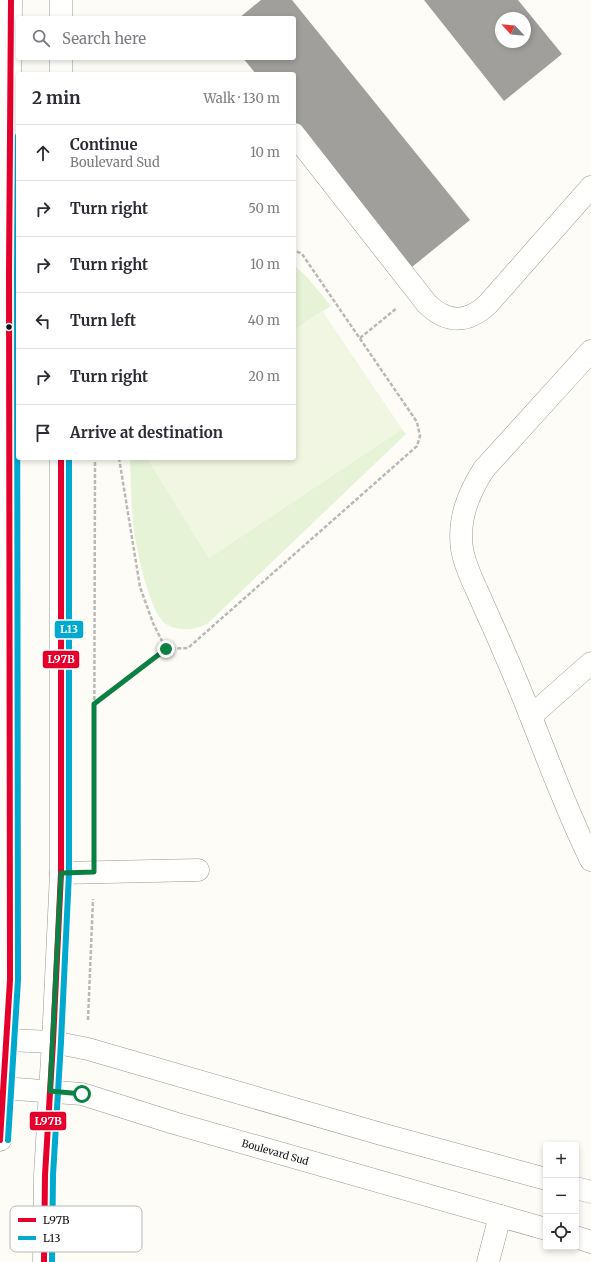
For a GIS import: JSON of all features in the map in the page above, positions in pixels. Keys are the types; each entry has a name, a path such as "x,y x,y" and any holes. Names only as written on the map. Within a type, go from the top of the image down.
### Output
{"street":[{"path":"0,1140 2,1077 10,980 5,465 9,210 5,44 11,0"},
{"path":"61,0 61,16"},
{"path":"61,60 61,72"},
{"path":"296,137 417,292 435,312 446,318 458,319 470,317 480,312 591,187"},
{"path":"591,351 484,469 474,483 468,499 463,515 461,532 462,549 466,566 497,634 554,776 591,860"},
{"path":"45,1206 61,873 61,460"},
{"path":"531,716 591,663"},
{"path":"61,873 198,870"},
{"path":"6,1040 53,1042 88,1049 373,1132 543,1178"},
{"name":"Boulevard Sud","path":"2,1077 50,1091 82,1094 174,1123 543,1228"},
{"path":"579,1189 591,1192"},
{"path":"488,1262 500,1216"},
{"path":"579,1238 591,1242"},
{"path":"44,1252 44,1262"}],"path":[{"path":"94,704 166,649 188,648 417,446 420,436 417,422 302,254 296,251"},
{"path":"360,338 417,292"},
{"path":"88,1049 94,872 95,460"},
{"path":"119,460 140,587 153,623 166,649"}],"green space":[{"path":"296,267 306,276 331,306 296,329"},
{"path":"323,312 402,429 209,558 148,460 296,460 296,329"},
{"path":"402,429 406,434 207,624 192,629 181,629 171,627 166,624 160,618 149,595 135,538 132,512 131,460 148,460 209,558"}],"building":[{"path":"261,0 292,0 470,220 412,267 296,123 296,72 254,72 245,60 296,60 296,16 241,16"},
{"path":"424,0 518,0 528,12 495,12 495,48 531,48 531,16 562,54 504,101"}],"transit line":[{"name":"L97B","path":"0,1140 10,980 9,271 11,0"},
{"name":"L13","path":"8,1140 18,980 17,460"},
{"name":"L97B","path":"45,1206 61,873 61,460"},
{"name":"L13","path":"53,1206 69,873 69,460"},
{"name":"L97B","path":"44,1252 44,1262"},
{"name":"L13","path":"52,1252 52,1262"}],"route":[{"path":"82,1094 50,1091 61,873 94,872 94,704 166,649"}]}
